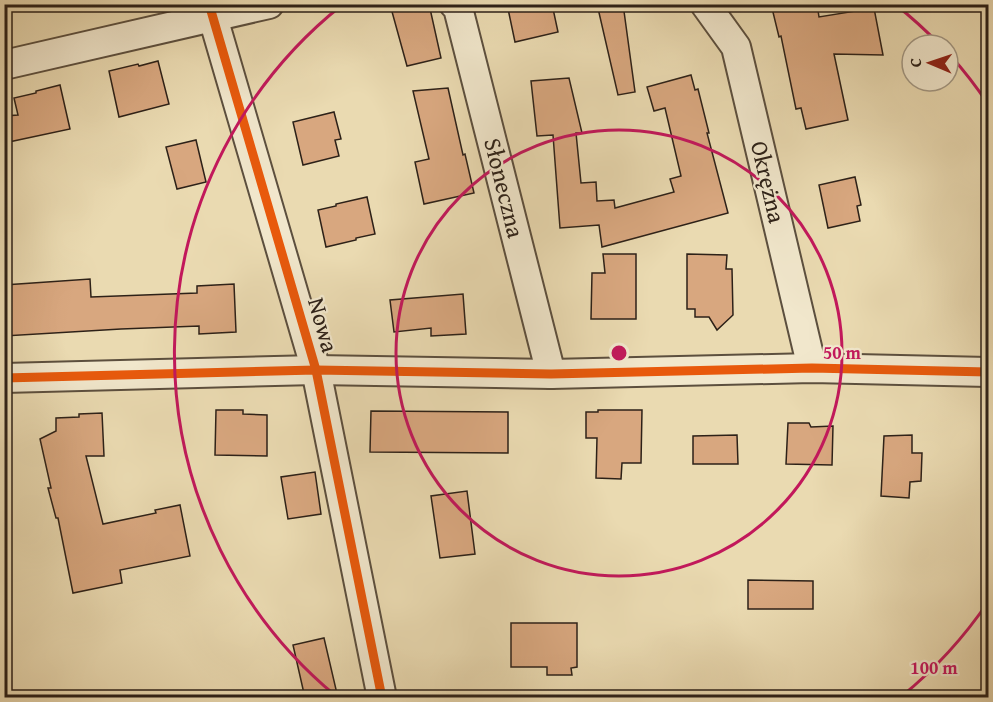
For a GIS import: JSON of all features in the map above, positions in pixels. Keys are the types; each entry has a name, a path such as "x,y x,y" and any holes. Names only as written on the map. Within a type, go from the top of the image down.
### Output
{"street":[{"path":"4,65 210,11 269,4"},
{"name":"Słoneczna","path":"454,4 458,8 551,374"},
{"name":"Okrężna","path":"705,4 736,47 812,368"},
{"name":"Nowa","path":"210,11 316,370 382,698"},
{"path":"4,378 316,370 551,374 812,368 988,372"}],"building":[{"path":"406,4 429,4 441,58 407,66 391,8"},
{"path":"507,4 552,4 558,32 515,42"},
{"path":"597,4 623,4 635,92 618,95"},
{"path":"771,4 817,4 819,17 874,8 883,55 834,54 848,120 806,129 801,108 796,109 781,36 779,37"},
{"path":"158,61 169,104 119,117 109,71"},
{"path":"691,75 695,90 698,89 728,213 602,247 599,225 560,228 553,135 537,136 531,81 569,78 582,133 576,133 581,183 596,182 597,201 614,200 615,208 674,192 670,179 681,176 665,108 654,111 647,87"},
{"path":"60,85 70,129 4,143 4,116 18,115 14,98"},
{"path":"448,88 474,193 424,204 415,162 429,159 413,91"},
{"path":"334,112 341,139 335,140 339,156 303,165 293,122"},
{"path":"196,140 206,182 177,189 166,147"},
{"path":"855,177 861,205 857,206 860,221 828,228 819,185"},
{"path":"367,197 375,234 326,247 318,210"},
{"path":"603,254 636,254 636,319 591,319 592,273 605,273"},
{"path":"687,254 727,255 726,269 732,269 733,315 717,330 709,317 695,317 695,309 687,309"},
{"path":"90,279 91,297 197,293 197,286 234,284 236,332 199,334 199,326 4,336 4,285"},
{"path":"463,294 466,334 431,336 431,328 394,332 390,300"},
{"path":"216,410 243,410 243,414 267,415 267,456 215,455"},
{"path":"598,410 642,410 641,463 622,463 621,479 596,478 597,438 586,438 586,412 598,412"},
{"path":"371,411 508,412 508,453 370,452"},
{"path":"102,413 104,456 86,456 103,524 156,513 155,510 180,505 190,556 120,570 122,583 73,593 58,518 56,518 48,488 51,488 40,439 56,431 56,418"},
{"path":"788,423 809,423 811,427 833,426 832,465 786,464"},
{"path":"737,435 738,464 693,464 693,436"},
{"path":"912,435 912,453 922,453 921,481 910,482 909,498 881,496 884,436"},
{"path":"315,472 321,514 288,519 281,477"},
{"path":"467,491 475,554 440,558 431,496"},
{"path":"748,580 813,581 813,609 748,609"},
{"path":"511,623 577,623 577,667 571,668 572,675 547,675 547,667 511,667"},
{"path":"324,638 338,698 305,698 293,645"}],"cycle path":[{"path":"209,4 316,370 382,698"},
{"path":"4,378 316,370 551,374 812,368 988,372"}]}
